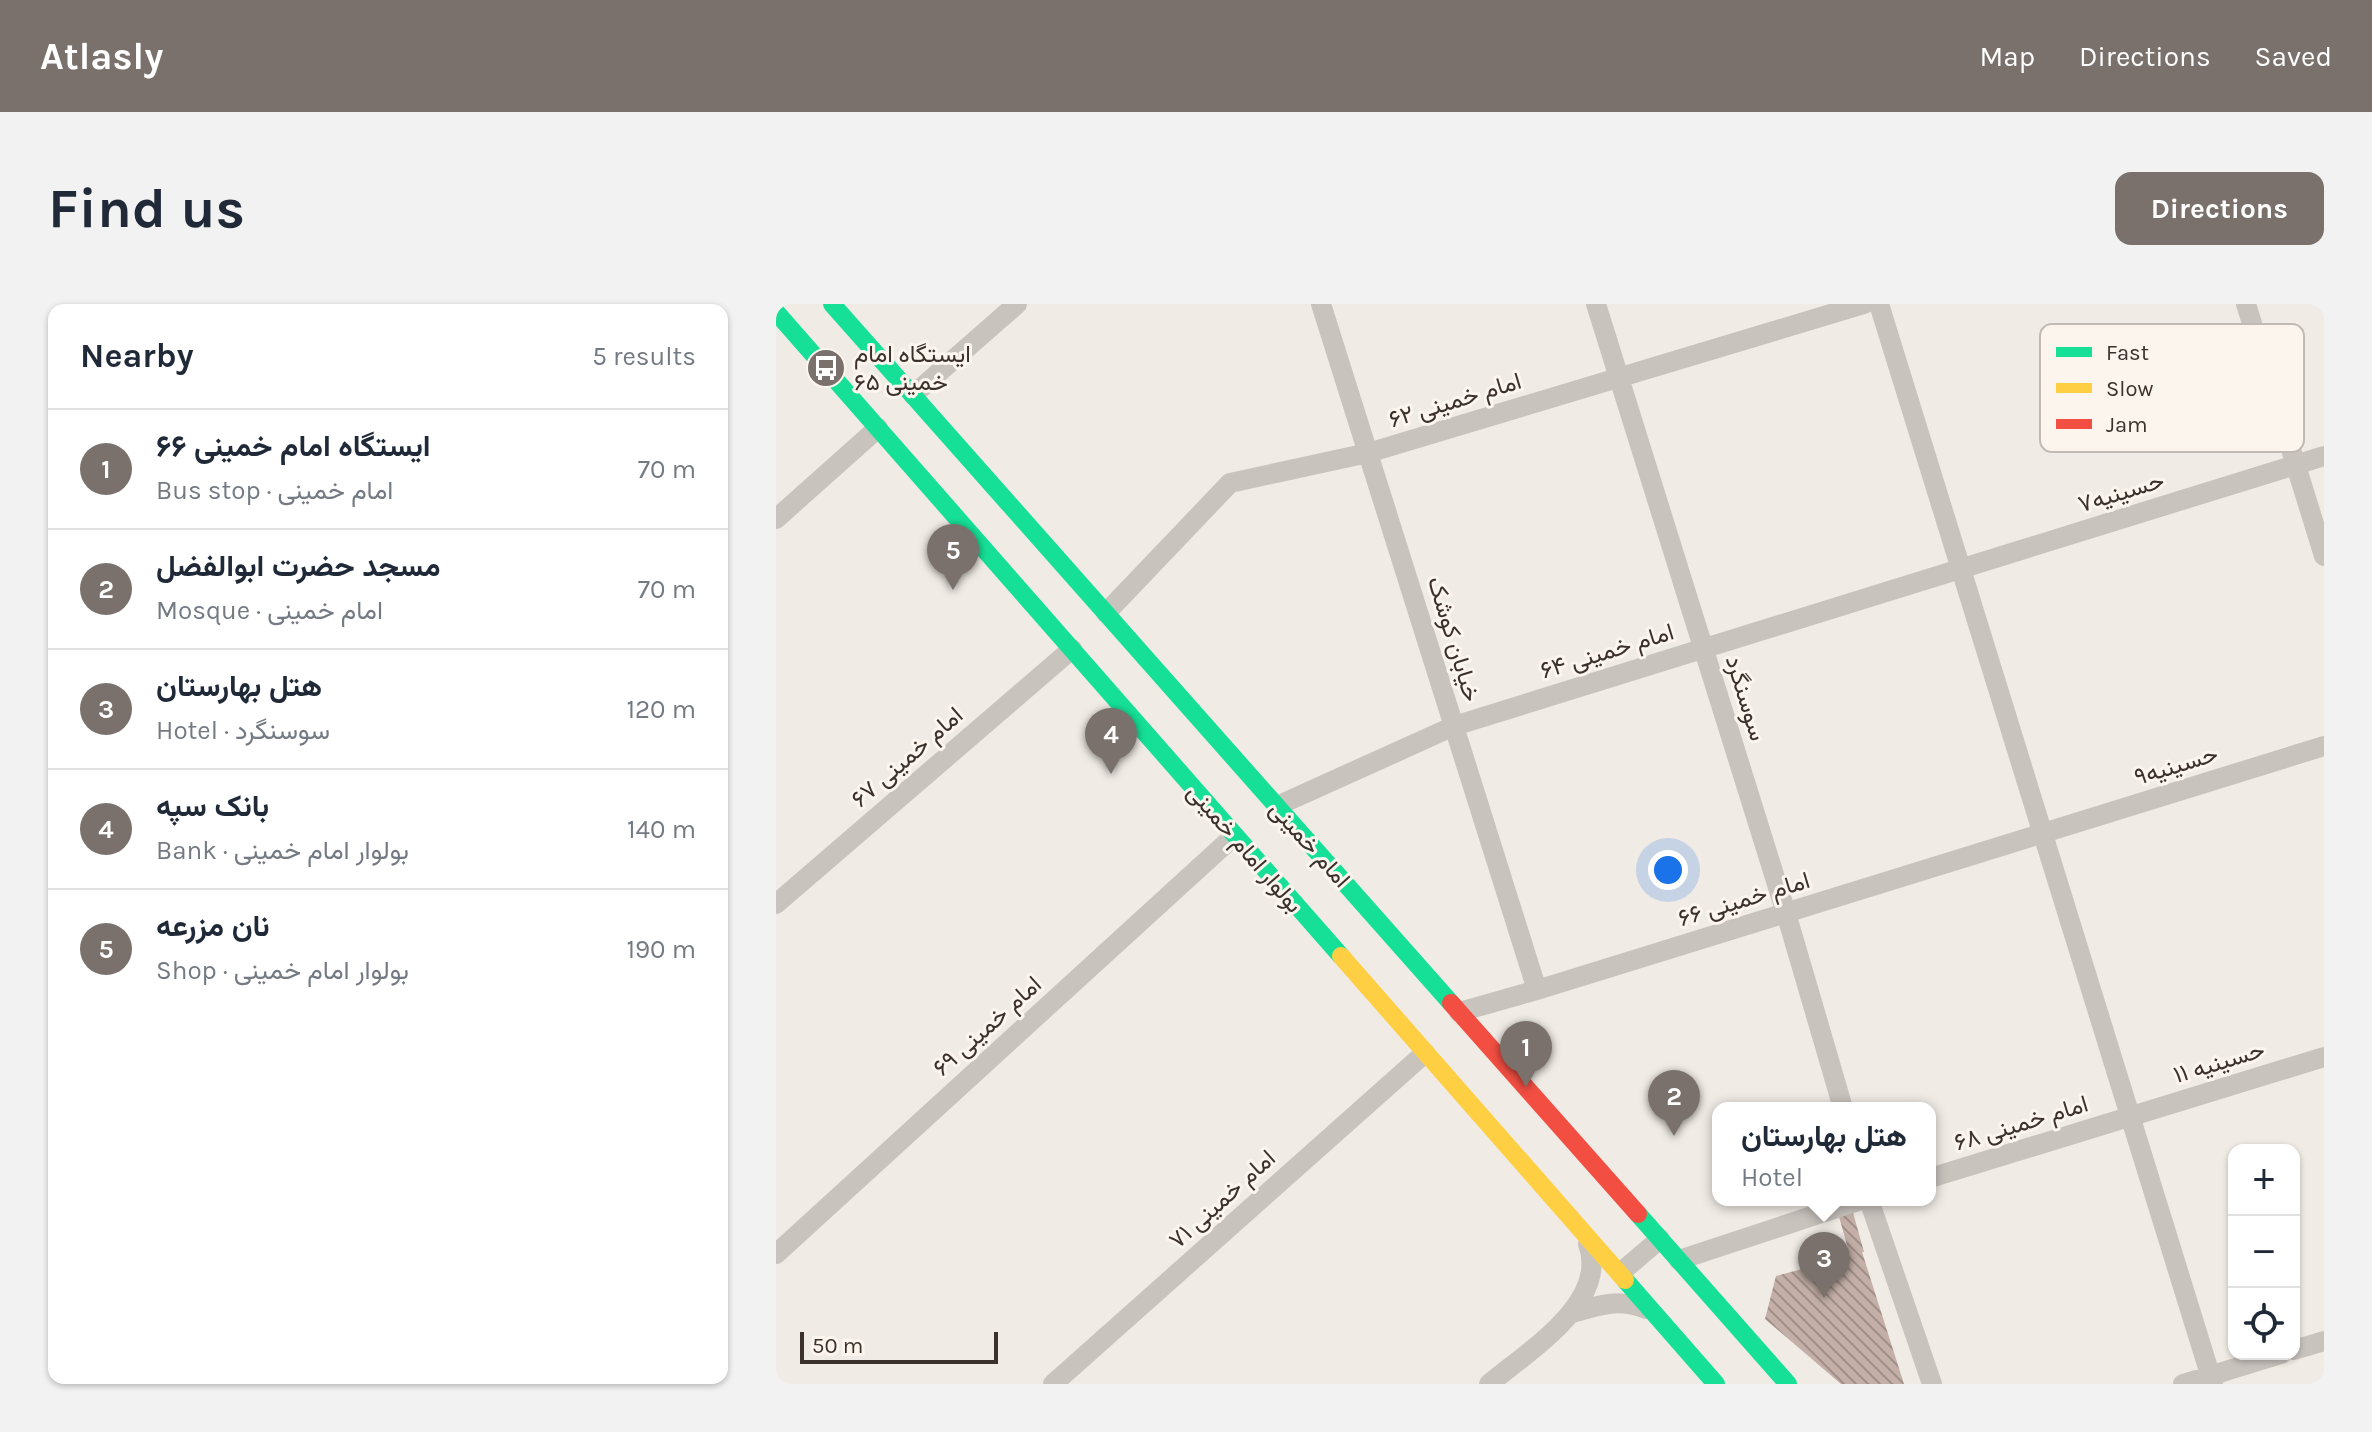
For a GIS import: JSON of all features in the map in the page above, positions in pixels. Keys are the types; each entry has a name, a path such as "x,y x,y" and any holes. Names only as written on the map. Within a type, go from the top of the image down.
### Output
{"main road":[{"name":"امام خمینی","path":"832,304 1788,1384"},
{"name":"بولوار امام خمینی","path":"776,312 1716,1384"}],"street":[{"path":"913,395 1017,304"},
{"name":"خیابان کوشک","path":"1321,304 1537,990"},
{"name":"سوسنگرد","path":"1596,304 1786,913 1841,1102"},
{"name":"امام خمینی ۶۲","path":"1106,613 1230,483 1368,453 1864,304"},
{"path":"1879,304 2044,833 2128,1117 2212,1379"},
{"path":"2246,304 2252,324"},
{"path":"776,519 878,428"},
{"path":"2292,452 2324,556"},
{"name":"حسینیه۷","path":"1962,569 2324,456"},
{"name":"امام خمینی ۶۴","path":"1277,806 1454,726 1962,569"},
{"name":"امام خمینی ۶۷","path":"776,904 1072,649"},
{"name":"حسینیه۹","path":"2044,833 2324,746"},
{"name":"امام خمینی ۶۶","path":"1459,1012 2044,833"},
{"name":"امام خمینی ۶۹","path":"776,1254 1234,836"},
{"name":"امام خمینی ۷۱","path":"1053,1384 1425,1053"},
{"name":"حسینیه ۱۱","path":"2128,1117 2324,1057"},
{"name":"امام خمینی ۶۸","path":"1936,1176 2128,1117"},
{"path":"1679,1260 1843,1206"},
{"path":"1871,1206 1932,1384"},
{"path":"1489,1384 1573,1313 1591,1280 1594,1259 1584,1231"},
{"path":"1620,1273 1660,1239"},
{"path":"1573,1313 1606,1303 1630,1302 1653,1312"},
{"path":"2300,1348 2324,1341"},
{"path":"2183,1384 2212,1379 2264,1360"}],"building":[{"path":"1852,1209 1862,1252 1904,1384 1841,1384 1765,1319 1776,1276 1850,1256 1838,1213"}],"traffic: fast":[{"path":"832,304 1451,1003"},
{"path":"776,312 1341,956"},
{"path":"1638,1214 1788,1384"},
{"path":"1625,1280 1716,1384"}],"traffic: slow":[{"path":"1341,956 1625,1280"}],"traffic: jam":[{"path":"1451,1003 1638,1214"}],"place":[{"name":"ایستگاه امام خمینی ۶۵","path":"826,368"},
{"name":"نان مزرعه","path":"953,590"},
{"name":"بانک سپه","path":"1111,774"},
{"name":"ایستگاه امام خمینی ۶۶","path":"1526,1087"},
{"name":"مسجد حضرت ابوالفضل","path":"1674,1136"},
{"name":"هتل بهارستان","path":"1824,1298"}]}
